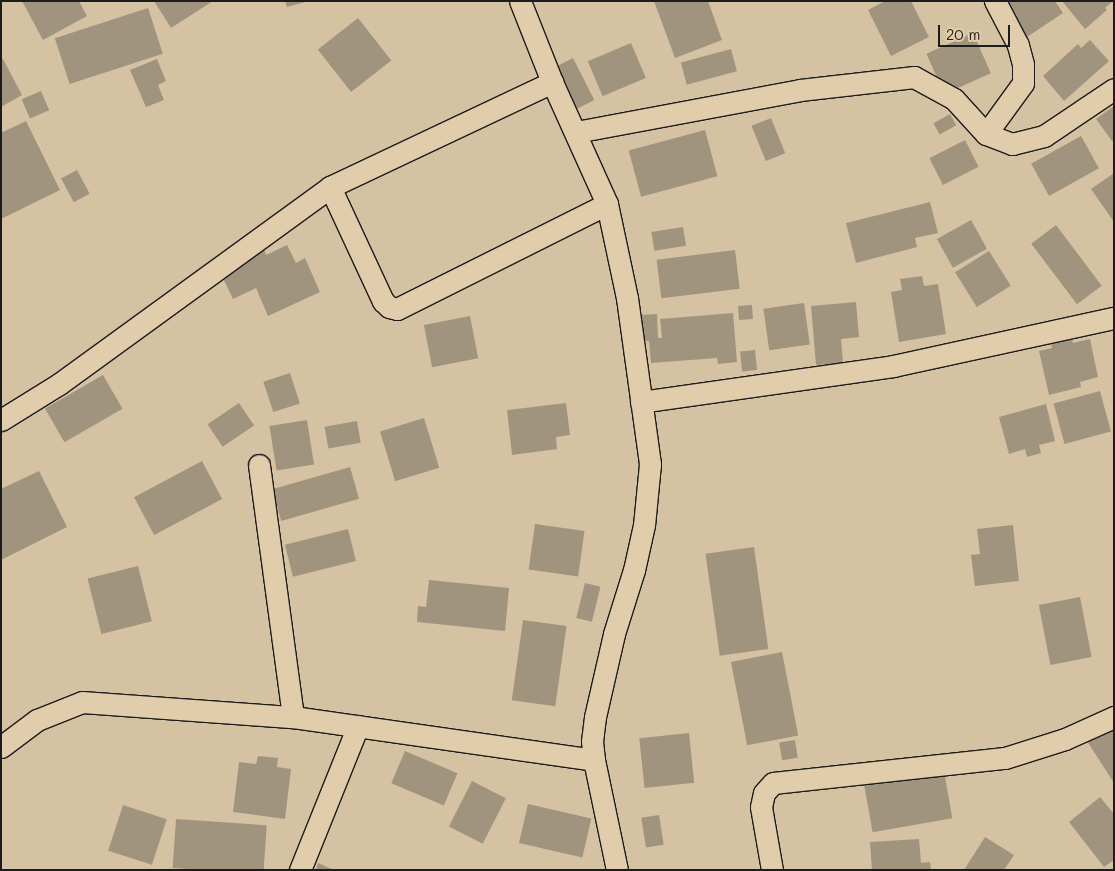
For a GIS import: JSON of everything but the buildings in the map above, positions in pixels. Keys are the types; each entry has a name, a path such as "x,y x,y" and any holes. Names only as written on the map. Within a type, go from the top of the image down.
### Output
{"street":[{"path":"520,1 552,82 607,204 627,298 650,464 644,525 634,570 614,634 595,717 592,741 594,760 618,870"},
{"path":"986,134 1024,83 1023,64 1018,45 995,1"},
{"path":"576,132 800,90 914,77 954,99 986,134 1012,144 1044,136 1114,88"},
{"path":"1,420 59,384 330,187 552,82"},
{"path":"330,187 383,301 389,307 397,309 607,204"},
{"path":"641,402 893,366 1114,318"},
{"path":"259,465 293,717"},
{"path":"1,747 37,720 82,702 293,717 594,760"},
{"path":"772,870 761,807 764,793 773,783 1005,758 1065,739 1114,717"},
{"path":"300,870 358,726"}]}
